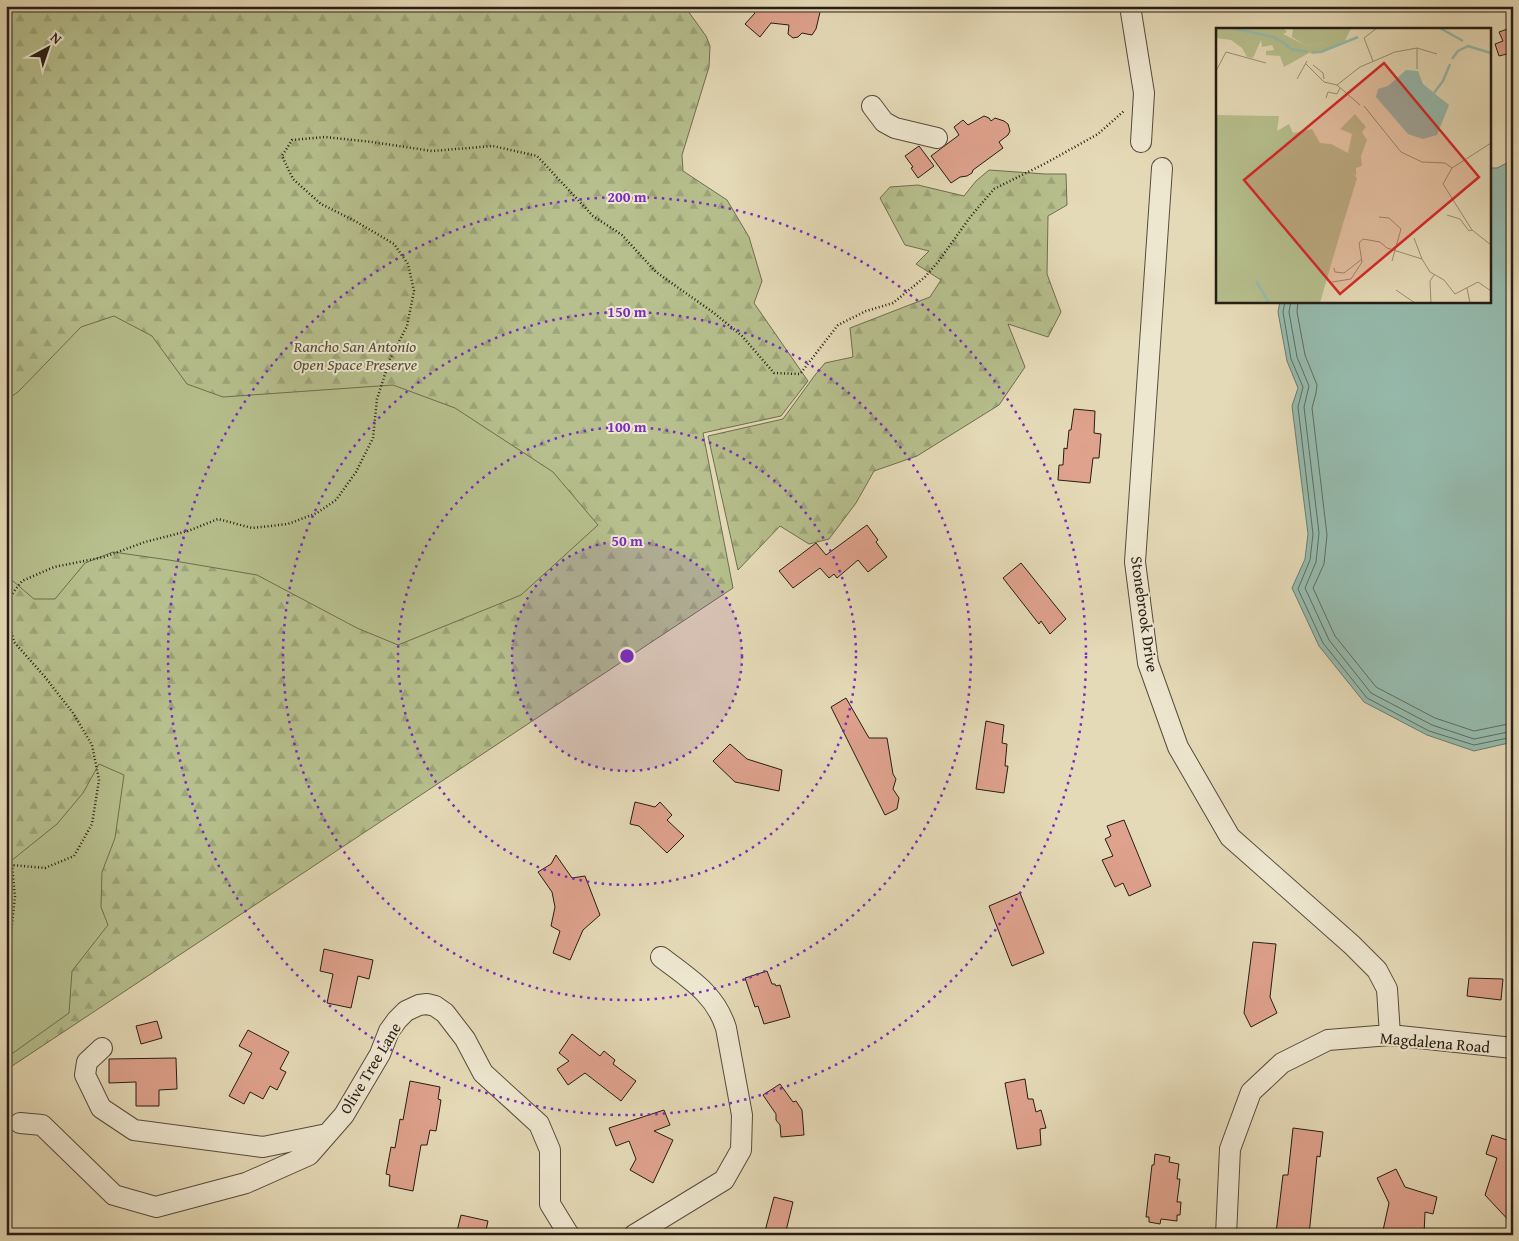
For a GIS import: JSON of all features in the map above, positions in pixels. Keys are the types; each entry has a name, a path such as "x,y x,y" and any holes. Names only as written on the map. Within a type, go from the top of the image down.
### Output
{"street":[{"path":"1130,6 1144,93 1141,142"},
{"path":"872,106 884,122 895,128 938,138"},
{"name":"Stonebrook Drive","path":"1162,168 1135,562 1148,663 1178,747 1230,837 1352,945 1377,970 1387,989 1390,1035"},
{"path":"634,1235 724,1180 741,1150 742,1115 722,1015 702,988 661,958"},
{"name":"Olive Tree Lane","path":"20,1123 42,1125 114,1195 156,1207 246,1183 310,1156 348,1107 380,1054 389,1031 406,1011 419,1005 427,1004 435,1006 446,1013 465,1039 484,1073 539,1124 550,1150 550,1204 569,1235"},
{"name":"Magdalena Road","path":"1226,1235 1230,1149 1252,1092 1282,1063 1328,1040 1390,1035 1513,1048"},
{"path":"102,1048 87,1062 85,1075 100,1108 134,1130 263,1146 328,1134"}],"path":[{"path":"6,602 22,581 54,567 104,556 218,520 252,528 288,524 317,512 336,500 356,472 373,438 377,399 390,359 407,326 414,291 408,264 394,244 321,204 293,179 282,156 292,140 325,137 432,151 493,146 538,156 593,216 622,235 656,272 714,312 742,336 774,373 800,374 838,325 866,311 893,303 925,277 994,189 1098,134 1144,93"},
{"path":"6,612 14,642 73,713 92,745 99,780 92,824 74,856 46,868 12,865 6,861"},
{"path":"6,977 15,897 12,865"}],"green space":[{"name":"Rancho San Antonio Open Space Preserve","path":"6,6 675,6 675,144 696,426 732,585 6,1069"},
{"name":"Rancho San Antonio Open Space Preserve","path":"6,6 680,6 688,11 706,36 710,46 709,67 682,155 683,171 727,200 749,237 762,281 754,303 808,381 781,416 703,433 733,588 6,1070 6,1058 69,1013 72,971 108,925 101,907 102,872 115,838 124,775 99,764 83,793 57,824 6,865 6,575 34,599 55,599 85,563 113,552 257,575 357,628 398,645 521,595 598,525 553,472 455,408 393,385 223,397 187,384 152,336 114,316 81,327 18,392 6,400"},
{"path":"989,170 1066,174 1067,205 1048,216 1047,274 1061,312 1048,337 1008,324 1025,367 999,405 917,456 874,471 856,503 829,539 809,544 780,526 738,570 708,436 783,419 825,363 853,357 850,328 930,297 941,280 916,264 929,251 905,245 880,198 890,187 918,185 964,196 976,181"}],"water":[{"path":"1513,160 1513,742 1474,751 1427,735 1364,702 1319,646 1292,588 1305,559 1308,534 1292,406 1298,388 1287,361 1278,312 1280,302 1492,302 1492,168 1497,168"}],"building":[{"path":"747,6 813,6 820,12 816,29 812,35 802,33 798,37 793,38 788,34 789,25 771,23 760,37 745,24 755,13"},
{"path":"1513,27 1513,64 1511,65 1507,54 1499,56 1495,44 1503,41 1499,32"},
{"path":"984,116 991,121 995,118 1008,124 1010,131 1008,135 999,142 1003,148 973,170 972,173 960,177 951,183 931,156 959,135 954,127 963,120 968,125"},
{"path":"919,146 934,166 918,178 905,156"},
{"path":"1074,409 1095,411 1094,433 1101,434 1099,458 1093,458 1090,483 1058,480 1059,465 1063,465 1064,448 1067,449"},
{"path":"867,525 887,557 868,572 858,560 837,578 834,574 829,578 820,568 793,588 779,571 816,543 826,555"},
{"path":"1021,563 1066,619 1050,634 1041,621 1039,624 1003,578"},
{"path":"846,698 869,738 887,738 893,774 896,779 893,789 899,798 897,809 885,815 831,707"},
{"path":"986,721 1004,725 1002,743 1007,744 1005,766 1008,766 1004,793 976,789"},
{"path":"730,744 747,759 782,770 779,791 735,782 713,761"},
{"path":"635,802 655,807 660,802 672,815 667,820 684,836 667,853 639,826 630,824"},
{"path":"1124,820 1151,886 1129,896 1123,883 1115,887 1102,860 1113,856 1105,839 1111,836 1107,826"},
{"path":"556,855 572,878 585,876 600,915 583,930 570,960 553,953 560,931 551,926 555,907 552,892 538,872 551,864"},
{"path":"1020,893 1044,953 1012,966 989,906"},
{"path":"1253,942 1276,944 1270,997 1277,1013 1251,1027 1244,1013"},
{"path":"324,949 373,960 369,979 358,976 351,1008 327,1003 333,974 320,971"},
{"path":"767,971 772,984 780,985 790,1017 764,1024 758,1006 755,1007 745,978"},
{"path":"1469,978 1503,979 1501,1000 1467,996"},
{"path":"157,1021 162,1038 141,1044 136,1026"},
{"path":"248,1030 289,1052 280,1069 286,1072 277,1090 270,1086 263,1099 250,1092 244,1104 229,1096 252,1053 239,1046"},
{"path":"572,1034 600,1056 604,1051 615,1060 613,1064 636,1081 621,1101 585,1073 568,1085 557,1069 569,1061 559,1053"},
{"path":"176,1058 177,1089 159,1090 159,1106 136,1106 136,1082 109,1083 109,1059"},
{"path":"1025,1079 1028,1099 1033,1099 1036,1112 1041,1110 1046,1128 1040,1129 1041,1145 1017,1149 1005,1083"},
{"path":"410,1081 440,1087 438,1099 441,1100 436,1131 430,1130 427,1145 421,1145 413,1191 389,1186 390,1175 386,1174 391,1147 395,1148 400,1119 403,1120"},
{"path":"780,1084 793,1102 796,1101 802,1110 804,1135 781,1137 780,1125 776,1120 776,1114 763,1095"},
{"path":"664,1110 670,1125 654,1131 673,1140 653,1183 630,1170 636,1159 629,1141 616,1146 609,1128"},
{"path":"1293,1128 1323,1132 1320,1157 1317,1156 1309,1235 1276,1233 1283,1175 1288,1175"},
{"path":"1492,1135 1513,1142 1513,1225 1485,1195 1497,1158 1486,1154"},
{"path":"1155,1154 1170,1157 1169,1162 1179,1164 1177,1179 1180,1179 1177,1202 1181,1202 1180,1215 1177,1215 1177,1221 1161,1219 1160,1224 1149,1222 1149,1217 1146,1217"},
{"path":"1396,1169 1405,1187 1437,1197 1433,1214 1425,1212 1424,1235 1382,1235 1389,1203 1377,1178"},
{"path":"774,1197 793,1202 785,1235 764,1235"},
{"path":"461,1215 488,1221 485,1235 456,1235"}]}
